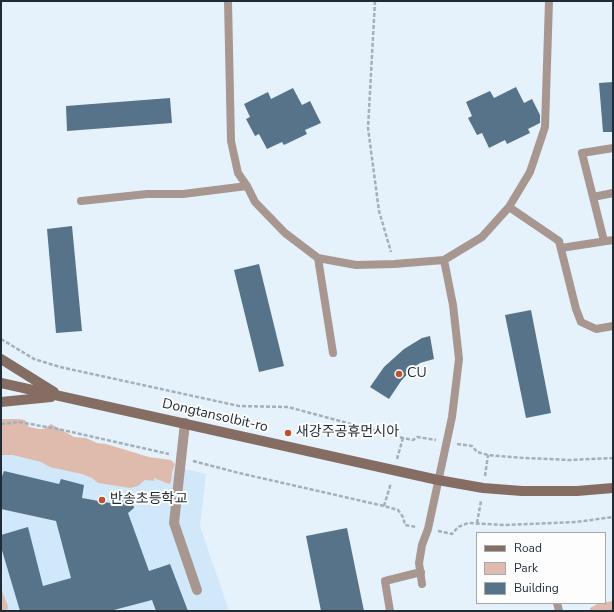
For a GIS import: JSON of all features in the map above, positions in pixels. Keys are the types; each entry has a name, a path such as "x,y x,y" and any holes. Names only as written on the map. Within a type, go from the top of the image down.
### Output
{"street":[{"path":"1,359 61,396"},
{"name":"Dongtansolbit-ro","path":"1,383 438,480 483,488 522,491 577,491 613,488"},
{"path":"1,402 61,396"},
{"path":"185,424 174,523 197,590"}],"lane":[{"path":"228,1 231,141 238,173 255,202 280,228 318,258 356,265 444,260 482,237 509,207 530,172 544,127 549,1"},
{"path":"604,241 582,154 613,148"},
{"path":"81,201 147,194 183,194 247,186"},
{"path":"593,197 613,193"},
{"path":"509,207 559,241 576,309 581,322 596,329 613,326"},
{"path":"561,248 613,240"},
{"path":"318,258 333,353"},
{"path":"422,584 419,563 422,545 428,529 452,417 459,359 453,305 444,260"},
{"path":"390,611 385,582 421,572"}],"path":[{"path":"375,1 368,128 379,211 394,264"},
{"path":"1,339 34,359 60,367 239,406 288,407 403,438 413,440 418,437"},
{"path":"1,424 19,422 58,429 181,457 239,473 384,506 398,510 403,517 405,526"},
{"path":"472,446 477,452 488,455 570,460 613,458"},
{"path":"452,534 458,527 468,523 505,525 560,523 613,517"}],"shaded area":[{"name":"반송초등학교","path":"34,434 206,474 200,526 229,611 1,611 1,437"}],"green space":[{"path":"1,419 25,420 29,427 40,429 44,429 51,424 74,437 86,438 97,443 106,444 149,457 171,460 175,464 171,482 169,484 154,478 154,481 145,480 138,486 130,488 98,483 92,478 82,474 50,467 41,462 13,455 1,455"},
{"path":"1,589 8,606 7,611 1,611"},
{"path":"613,601 613,611 590,611 590,608 597,604 606,604 606,602"}],"building":[{"path":"613,82 613,132 603,132 599,83"},
{"path":"516,87 524,103 532,99 540,115 540,123 528,129 530,133 507,144 505,140 489,148 482,133 477,135 468,118 472,116 466,102 490,91 494,98"},
{"path":"293,88 302,105 310,101 321,123 305,130 307,134 284,145 282,142 267,149 259,134 255,136 246,119 250,117 244,104 268,92 271,99"},
{"path":"170,98 172,123 67,131 66,106"},
{"path":"72,226 82,331 56,333 47,229"},
{"path":"259,264 284,366 259,372 234,270"},
{"path":"531,310 551,413 526,418 505,315"},
{"path":"430,336 434,359 420,363 412,369 401,381 389,399 370,387 384,367 404,349 422,338"},
{"path":"4,471 59,484 61,479 84,485 82,498 110,503 131,496 134,508 128,513 149,571 170,564 188,611 156,611 152,600 110,611 20,611 1,547 1,535 28,527 43,586 71,578 56,521 1,509 1,479"},
{"path":"347,528 364,611 321,611 306,536"}],"place":[{"name":"CU","path":"399,374"},
{"name":"새강주공휴먼시아","path":"288,433"},
{"name":"반송초등학교","path":"102,500"}]}
